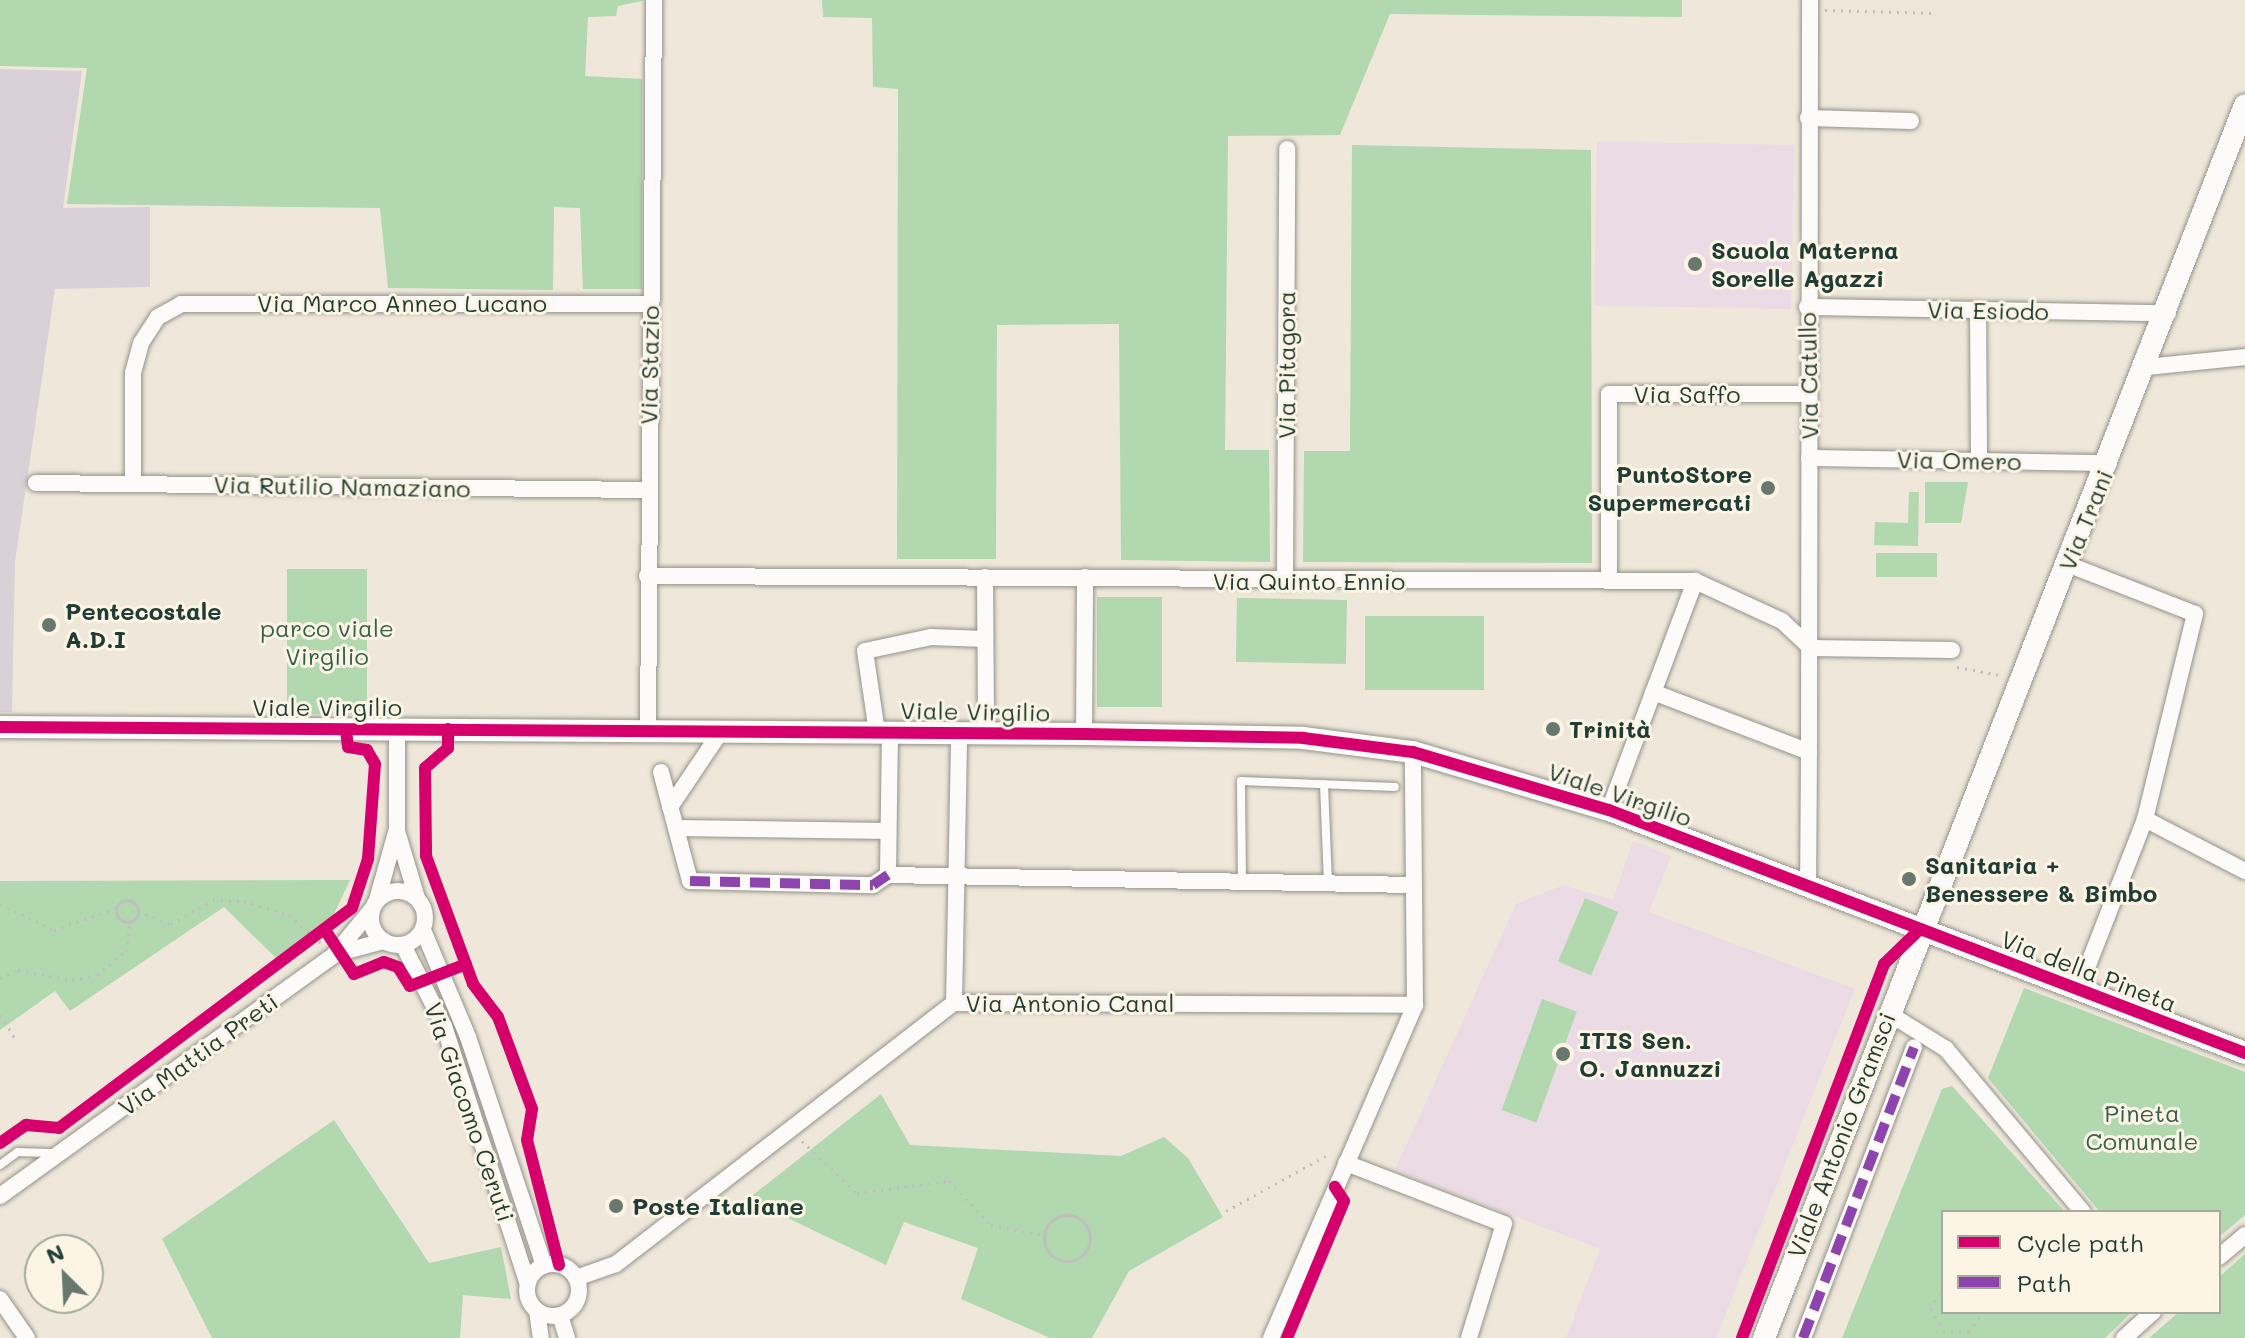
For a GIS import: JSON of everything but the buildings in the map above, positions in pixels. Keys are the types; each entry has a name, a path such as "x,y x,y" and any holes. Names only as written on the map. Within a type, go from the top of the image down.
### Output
{"street":[{"name":"Via Stazio","path":"648,730 647,490 654,0"},
{"name":"Via Catullo","path":"1808,884 1811,648 1807,307 1810,5"},
{"name":"Via Trani","path":"1918,931 2109,463 2245,105"},
{"path":"1808,118 1911,121"},
{"name":"Via Pitagora","path":"1285,582 1287,149"},
{"name":"Via Marco Anneo Lucano","path":"133,484 133,373 158,317 181,304 650,304"},
{"name":"Via Esiodo","path":"1807,307 2168,313"},
{"path":"1978,310 1979,460"},
{"path":"2147,367 2245,357"},
{"name":"Via Saffo","path":"1609,581 1609,394 1809,394"},
{"name":"Via Omero","path":"1809,458 2109,463"},
{"name":"Via Rutilio Namaziano","path":"36,483 647,490"},
{"path":"2067,564 2195,614 2145,819 2078,991"},
{"name":"Via Quinto Ennio","path":"647,576 1085,577 1285,582 1695,581 1782,621 1811,648"},
{"path":"985,577 986,735"},
{"path":"1084,734 1085,577"},
{"path":"1609,810 1695,581"},
{"path":"888,875 884,732 865,651 931,637 985,639"},
{"path":"1811,648 1952,650"},
{"path":"1653,692 1809,752"},
{"name":"Viale Virgilio","path":"0,727 722,730 1303,738 1413,752 1609,810 1808,884 1918,931"},
{"path":"397,728 397,829 423,930 403,945 384,941 372,927 375,904 397,829"},
{"path":"670,807 722,730"},
{"path":"954,1003 959,734"},
{"path":"1271,1338 1415,1005 1413,752"},
{"path":"661,772 690,881 873,885 888,875 1414,885"},
{"path":"2145,819 2245,871"},
{"path":"676,828 888,831"},
{"path":"375,904 393,891 417,898"},
{"name":"Via Mattia Preti","path":"0,1196 337,952 375,904"},
{"name":"Via Giacomo Ceruti","path":"423,930 468,1037 544,1266"},
{"name":"Via della Pineta","path":"1918,931 2245,1053"},
{"name":"Viale Antonio Gramsci","path":"1764,1338 1918,931"},
{"name":"Via Mattia Preti","path":"337,952 384,941"},
{"name":"Via Giacomo Ceruti","path":"403,945 444,1026 537,1311 541,1338"},
{"name":"Via Antonio Canal","path":"576,1278 616,1264 954,1003 1415,1005"},
{"path":"1888,1013 1946,1049 2081,1210"},
{"path":"1803,1338 1914,1048"},
{"path":"1346,1163 1504,1224 1469,1338"},
{"path":"2221,1255 2245,1235"},
{"path":"528,1284 544,1266 566,1268 576,1278 576,1300 560,1315"},
{"path":"0,1299 27,1338"},
{"path":"537,1311 560,1315"},
{"path":"2124,1338 2151,1314"},
{"path":"560,1315 567,1338"}],"lane":[{"path":"1242,882 1241,781 1395,787"},
{"path":"1324,784 1328,883"},
{"path":"0,1165 18,1152 61,1153"}],"path":[{"path":"1810,5 1935,13"},
{"path":"1952,650 1951,668 1982,667 2020,682"},
{"path":"0,904 54,930 116,908 127,899 138,911 171,924 213,900 244,901 289,915 327,933 337,952"},
{"path":"116,908 118,918 131,921"},
{"path":"0,978 18,970 72,980 97,975 126,951 131,921 138,911"},
{"path":"306,949 327,933"},
{"path":"0,1015 17,1041"},
{"path":"792,1128 857,1193 949,1181 991,1225 1044,1235"},
{"path":"1226,1211 1355,1140"},
{"path":"1070,1215 1087,1226 1090,1241 1068,1260 1053,1256 1044,1235 1050,1222 1070,1215"},
{"path":"1941,1289 1932,1300 1932,1317 1951,1334 1969,1332 1982,1314"},
{"path":"1969,1332 1971,1338"}],"shaded area":[{"path":"0,69 82,71 63,208 150,207 150,287 55,289 15,562 12,712 0,712"},
{"name":"Scuola Materna Sorelle Agazzi","path":"1597,142 1794,145 1791,309 1594,306"},
{"name":"ITIS Sen. O. Jannuzzi","path":"1633,841 1671,856 1649,912 1855,989 1716,1338 1566,1338 1600,1249 1395,1170 1516,904 1563,885 1613,900"}],"green space":[{"path":"0,0 646,0 618,6 616,16 588,17 585,76 642,79 642,289 583,289 580,208 554,207 553,290 388,288 380,208 67,204 87,68 0,66"},
{"path":"822,0 1682,0 1682,17 1390,14 1340,135 1228,136 1225,450 1269,450 1270,562 1121,560 1119,324 997,325 996,559 897,559 898,89 873,87 872,18 823,17"},
{"path":"1352,145 1591,150 1592,563 1303,562 1304,451 1350,451"},
{"path":"1925,482 1968,482 1961,523 1925,523"},
{"path":"1909,492 1919,492 1918,546 1874,545 1875,522 1908,523"},
{"path":"1876,553 1937,553 1937,577 1876,577"},
{"name":"parco viale Virgilio","path":"287,569 367,569 367,714 287,714"},
{"path":"1097,597 1162,597 1162,707 1097,707"},
{"path":"1237,598 1347,600 1346,664 1236,662"},
{"path":"1365,616 1484,616 1484,690 1365,690"},
{"path":"350,880 333,916 276,958 224,907 70,1011 55,991 0,1030 0,881"},
{"path":"1585,898 1618,912 1591,976 1558,962"},
{"name":"Pineta Comunale","path":"2024,988 2245,1072 2245,1215 2221,1235 2221,1210 2098,1210 1988,1078"},
{"path":"1542,999 1577,1012 1536,1123 1502,1110"},
{"path":"1952,1086 2063,1210 1941,1210 1941,1314 2130,1314 2105,1338 1842,1338 1942,1089"},
{"path":"881,1094 910,1145 1121,1156 1164,1137 1188,1158 1223,1217 1129,1271 1092,1338 1050,1338 961,1299 978,1248 904,1222 886,1265 748,1199"},
{"path":"334,1120 429,1263 501,1247 511,1299 463,1295 460,1338 212,1338 162,1239"},
{"path":"2245,1254 2245,1338 2149,1338 2177,1314 2221,1314 2221,1275"}],"marked path":[{"path":"690,881 873,885 888,875"},
{"path":"1803,1338 1914,1048"}],"cycle path":[{"path":"0,727 1084,734 1303,738 1413,752 1609,810 2245,1053"},
{"path":"448,729 448,748 425,768 426,856 473,984 498,1017 532,1109 527,1140 559,1265"},
{"path":"0,1143 26,1125 59,1128 352,908 368,859 375,764 367,750 348,747 346,730"},
{"path":"1742,1338 1884,964 1918,931"},
{"path":"327,933 354,974 384,962 398,967 410,986 466,964"},
{"path":"1287,1338 1344,1201 1335,1187"}],"place":[{"name":"Scuola Materna Sorelle Agazzi","path":"1695,264"},
{"name":"PuntoStore Supermercati","path":"1768,488"},
{"name":"Pentecostale A.D.I","path":"49,625"},
{"name":"Trinità","path":"1553,729"},
{"name":"Sanitaria + Benessere & Bimbo","path":"1909,879"},
{"name":"ITIS Sen. O. Jannuzzi","path":"1563,1054"},
{"name":"Poste Italiane","path":"616,1206"}]}
